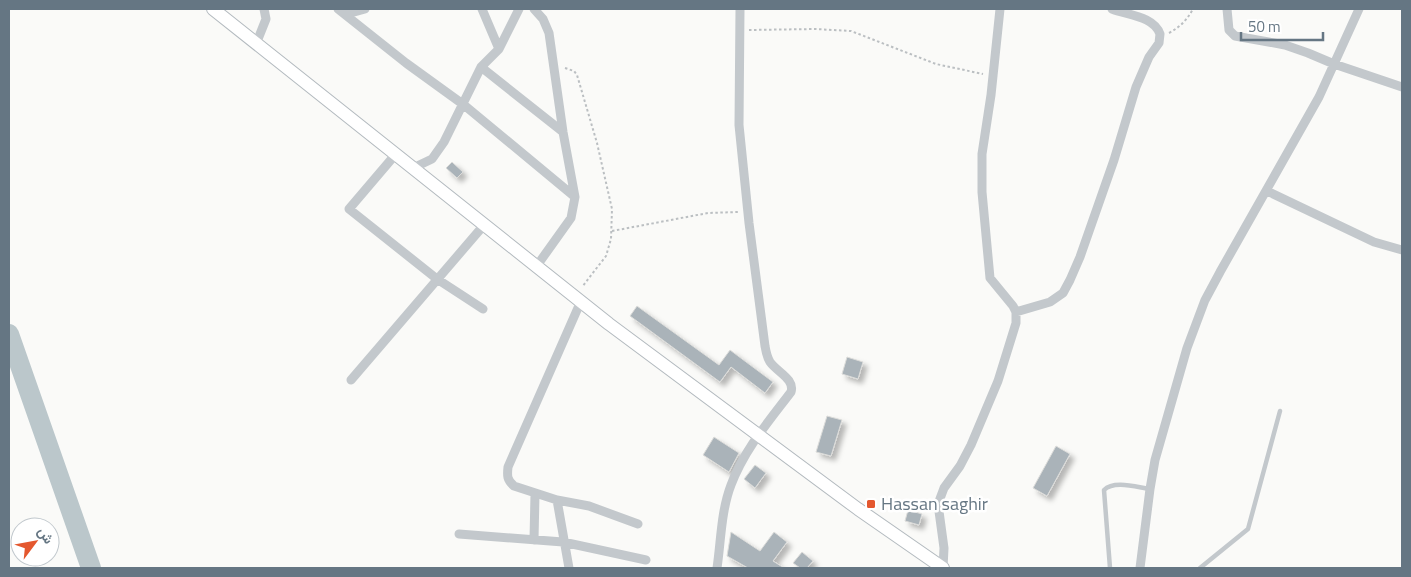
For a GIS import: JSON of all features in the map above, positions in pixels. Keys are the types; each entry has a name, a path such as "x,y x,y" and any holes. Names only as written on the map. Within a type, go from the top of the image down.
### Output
{"street":[{"path":"213,9 536,267 649,354 858,509 943,568"},
{"path":"256,44 266,19 267,9"},
{"path":"338,9 347,14 406,63 464,105 575,197"},
{"path":"347,14 365,9"},
{"path":"482,9 499,49"},
{"path":"413,168 432,159 444,142 464,105 481,67 499,49 520,9"},
{"path":"534,9 543,20 549,33 563,132 575,197 571,218 536,267"},
{"path":"717,568 724,510 730,486 740,464 758,435 791,392 792,387 791,381 771,364 766,355 739,125 740,9"},
{"path":"943,568 944,548 938,504 944,488 960,466 971,445 998,381 1016,323 1016,312 990,278 982,192 982,154 1000,9"},
{"path":"1016,312 1050,302 1063,293 1070,280 1111,169 1136,87 1159,43 1159,30 1145,19 1112,9"},
{"path":"1227,9 1229,30 1235,36 1285,45 1402,87"},
{"path":"1140,568 1155,460 1188,348 1205,300 1319,97 1358,9"},
{"path":"481,67 563,132"},
{"path":"396,155 349,209 438,279 483,309"},
{"path":"1267,191 1374,242 1402,250"},
{"path":"351,380 484,225"},
{"path":"578,299 508,467 507,476 514,486 535,494 588,506 638,524"},
{"path":"534,540 535,494"},
{"path":"557,500 569,568"},
{"path":"459,534 563,542 646,560"}],"lane":[{"path":"1200,568 1248,529 1280,411"},
{"path":"1110,568 1104,490 1108,486 1114,485 1150,489"}],"path":[{"path":"1160,38 1180,27 1188,18 1192,9"},
{"path":"740,30 815,29 851,31 936,64 993,76"},
{"path":"553,66 568,68 577,75 597,143 612,209 612,239 606,256 578,299"},
{"path":"612,231 708,213 748,212"}],"building":[{"path":"452,162 463,172 457,178 446,168"},
{"path":"637,306 719,365 730,350 773,382 765,393 731,367 720,382 630,316"},
{"path":"847,357 863,362 858,379 842,374"},
{"path":"827,416 842,420 831,456 816,452"},
{"path":"714,437 739,453 729,472 703,455"},
{"path":"1056,446 1070,454 1047,496 1033,488"},
{"path":"755,465 766,473 755,488 744,479"},
{"path":"908,510 922,514 919,525 905,521"},
{"path":"731,532 760,551 774,532 787,542 773,561 784,568 748,568 727,556"},
{"path":"802,552 813,561 807,568 800,568 793,563"}],"waterway":[{"path":"9,334 91,568"}],"place":[{"name":"Hassan saghir","path":"871,504"}]}
